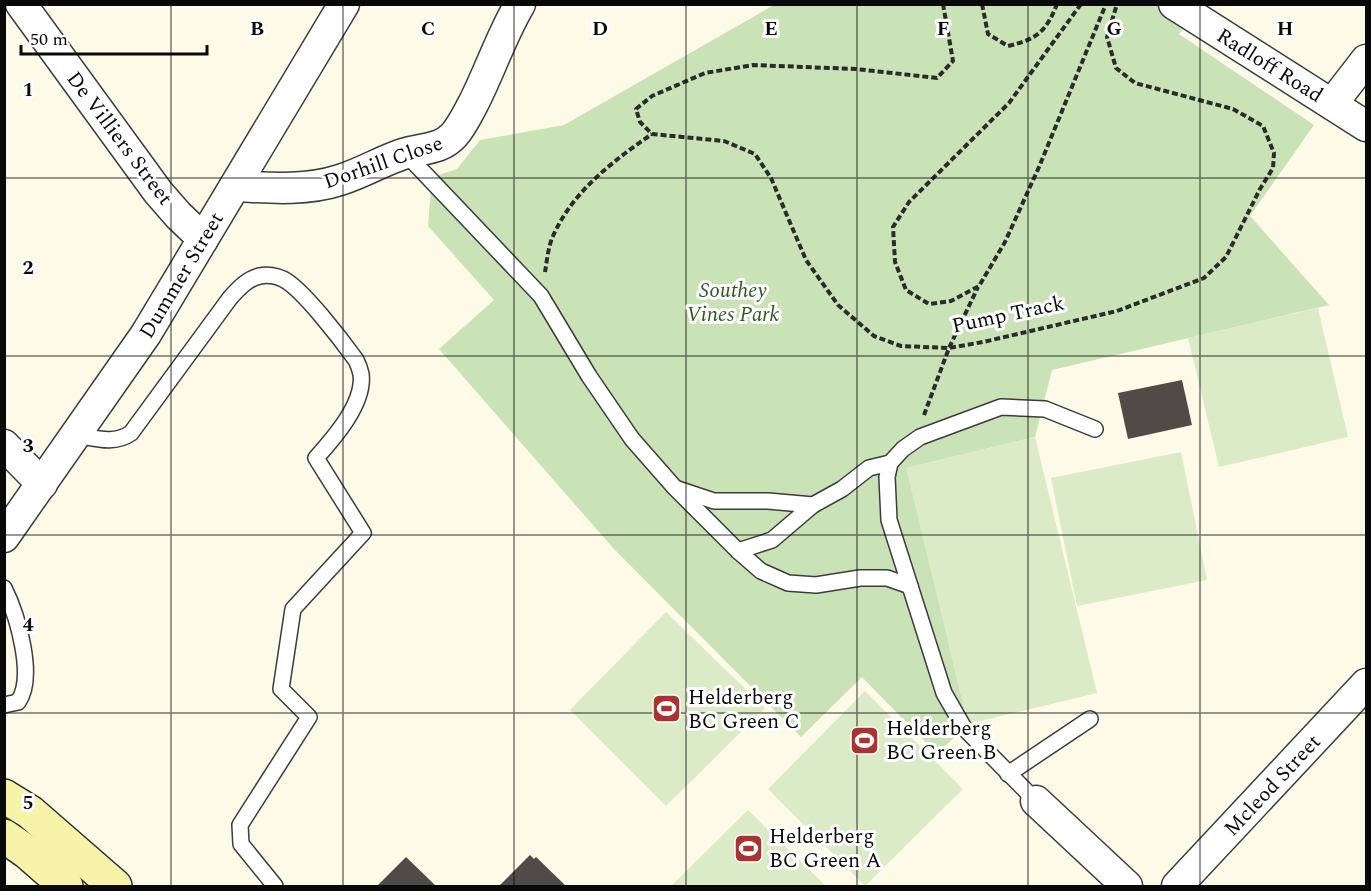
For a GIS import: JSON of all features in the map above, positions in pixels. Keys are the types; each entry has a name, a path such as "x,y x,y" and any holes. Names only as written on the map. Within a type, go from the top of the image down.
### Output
{"main road":[{"path":"4,796 30,812 115,886"},
{"path":"4,836 27,852 66,886"}],"street":[{"name":"De Villiers Street","path":"21,4 158,192 203,239"},
{"name":"Dummer Street","path":"4,537 146,334 344,4"},
{"name":"Dorhill Close","path":"235,186 279,189 318,185 340,180 405,153 436,147 452,138 479,93 510,21 520,4"},
{"name":"Radloff Road","path":"1174,4 1366,126"},
{"path":"1332,104 1366,60"},
{"path":"4,445 42,484"},
{"name":"Mcleod Street","path":"1178,886 1366,684"},
{"path":"1036,801 1127,886"}],"lane":[{"path":"405,153 541,296 589,376 632,439 675,488 761,571 788,583 816,585 860,578 887,578 910,586"},
{"path":"76,435 113,441 131,433 230,298 248,281 260,276 271,276 284,280 297,289 356,360 361,373 360,386 352,410 337,435 316,458 363,533 293,609 281,689 309,717 240,825 241,844 275,886"},
{"path":"1036,801 964,728 944,693 889,520 887,477 890,463 903,449 920,437 1001,407 1045,409 1095,429"},
{"path":"738,551 772,540 813,506 843,489 868,468 890,463"},
{"path":"675,488 714,501 768,501 813,506"},
{"path":"4,588 19,624 24,659 22,697 18,702 4,705"},
{"path":"1008,774 1090,719"}],"path":[{"path":"541,296 552,238 575,198 616,159 652,134 640,122 636,109 652,96 705,73 753,65 856,69 937,78 953,61 943,4"},
{"path":"982,4 988,34 1008,45 1030,40 1050,21 1058,4"},
{"name":"Pump Track","path":"1081,4 1009,103 909,202 893,227 895,262 906,290 929,303 951,301 979,286 1005,242 1020,210 1106,4"},
{"name":"Pump Track","path":"652,134 724,141 755,154 771,178 806,260 838,305 874,336 902,346 949,348 1117,311 1204,278 1226,256 1273,168 1274,153 1263,126 1233,109 1135,83 1116,68 1107,37 1117,4"},
{"path":"920,437 923,417 949,348 979,286"}],"green space":[{"name":"Southey Vines Park","path":"774,5 1201,5 1179,34 1314,125 1250,216 1329,305 1052,370 1035,437 907,468 968,724 937,754 862,677 801,737 613,548 439,349 494,300 428,226 432,177 457,169 480,140 564,125"},
{"path":"1318,308 1348,437 1219,467 1188,338"},
{"path":"1035,437 1097,693 968,724 906,468"},
{"path":"1181,452 1207,580 1077,606 1051,478"},
{"name":"Helderberg BC Green C","path":"666,612 765,708 666,806 570,710"},
{"name":"Helderberg BC Green B","path":"865,691 963,789 865,886 768,789"},
{"name":"Helderberg BC Green A","path":"748,810 826,886 671,886"}],"building":[{"path":"1182,380 1192,425 1128,439 1118,393"},
{"path":"530,855 534,859 536,857 566,886 499,886"},
{"path":"406,857 436,886 377,886"}],"place":[{"name":"Helderberg BC Green C","path":"667,709"},
{"name":"Helderberg BC Green B","path":"865,740"},
{"name":"Helderberg BC Green A","path":"748,848"}]}
